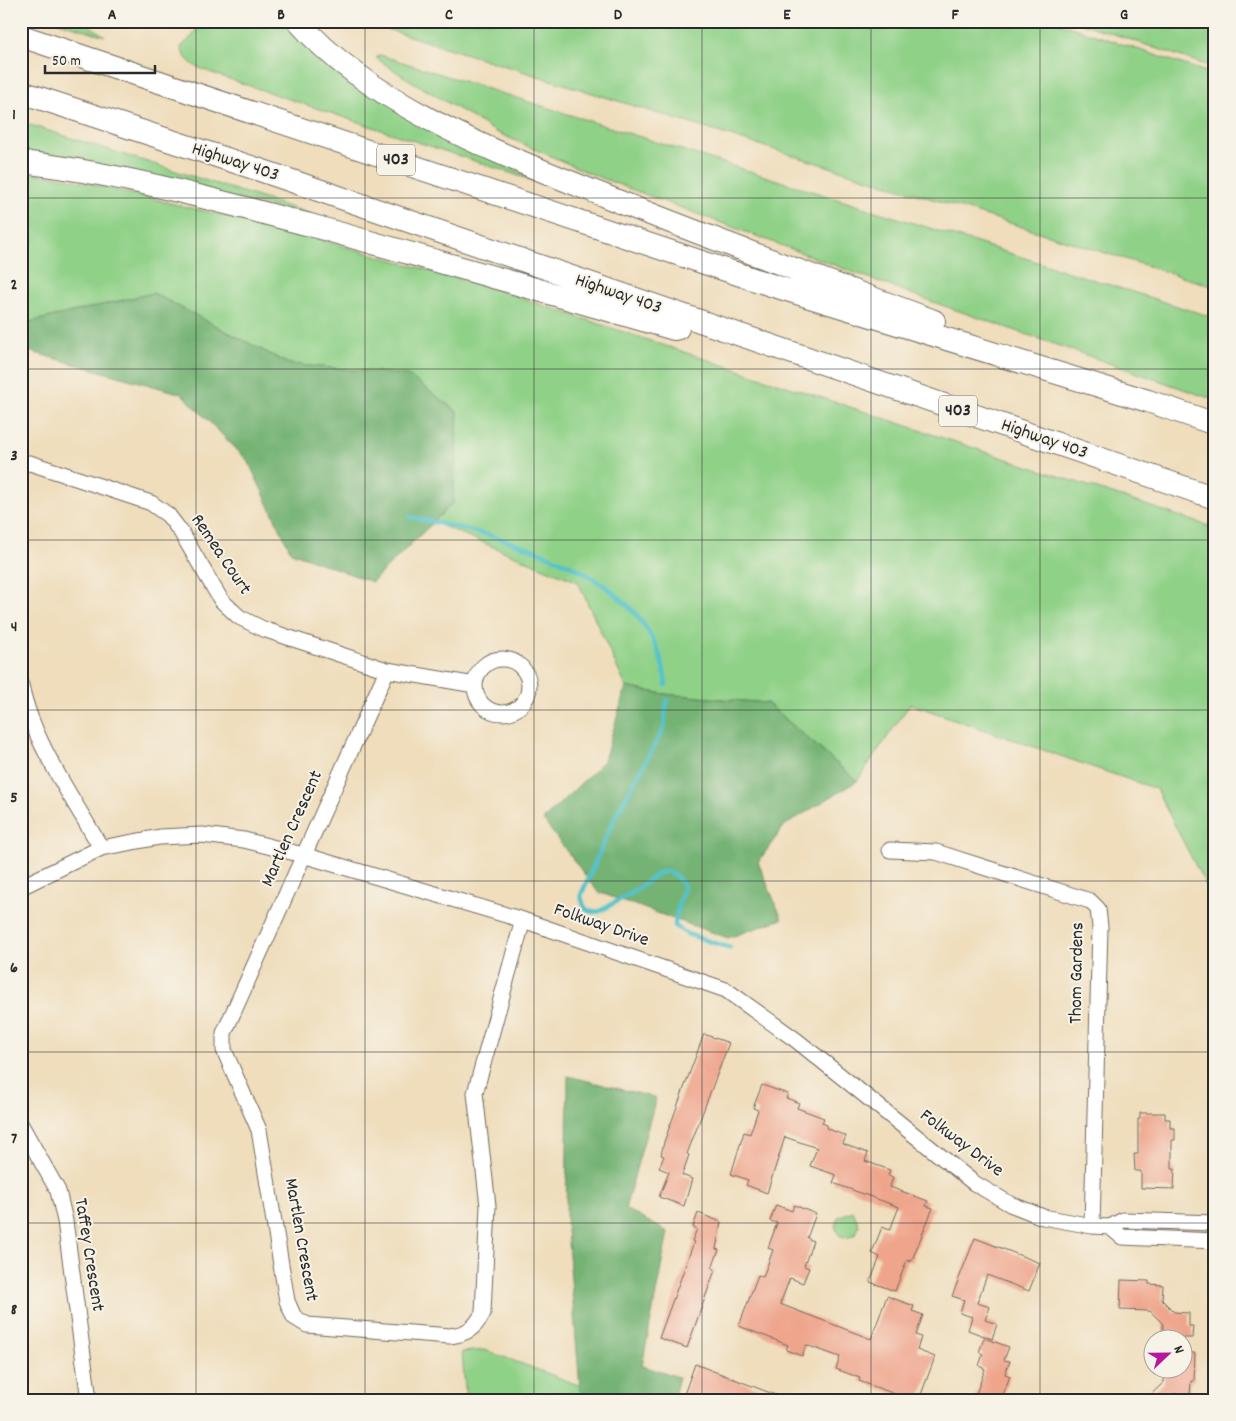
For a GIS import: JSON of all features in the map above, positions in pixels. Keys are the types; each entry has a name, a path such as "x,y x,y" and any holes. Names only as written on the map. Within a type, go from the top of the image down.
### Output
{"highway":[{"path":"298,21 327,49 371,84 411,108 502,154 695,231 1148,401"},
{"name":"403","path":"21,36 771,285 1148,401 1215,424"},
{"name":"Highway 403","path":"21,92 260,170 702,324 1215,498"},
{"path":"21,162 81,169 205,197 410,253 674,329 702,324"}],"street":[{"name":"Remea Court","path":"21,464 30,463 151,503 168,516 181,532 222,600 239,617 263,629 387,670 475,685"},
{"name":"Martlen Crescent","path":"387,670 224,1033 224,1050 259,1130 288,1301 294,1317 306,1325 450,1336 465,1334 480,1319 483,1313 488,1206 475,1093 523,920"},
{"path":"21,685 25,706 34,729 101,848"},
{"name":"Folkway Drive","path":"21,887 101,848 160,837 202,835 244,840 303,855 523,920 726,990 790,1035 974,1183 1010,1204 1043,1218 1110,1227 1123,1220 1215,1224"},
{"name":"Thom Gardens","path":"890,850 936,852 1090,900 1098,909 1100,927 1092,1226"},
{"name":"Taffey Crescent","path":"21,1125 58,1191 65,1221 89,1400"},
{"name":"Folkway Drive","path":"1110,1227 1122,1237 1215,1241"}],"green space":[{"path":"55,21 84,22 105,36"},
{"path":"198,21 273,21 289,26 534,181 200,68 186,58 181,47 197,29"},
{"path":"361,21 1053,21 1215,75 1215,287"},
{"path":"1075,21 1215,21 1215,68"},
{"path":"380,55 1215,318 1215,400 933,302 596,176 498,133 376,58"},
{"path":"21,122 321,217 21,153"},
{"path":"21,172 62,177 312,237 488,287 1215,528 1215,903 1156,789 910,704 857,781 767,703 664,694 626,687 578,582 433,522 453,503 408,375 289,364 153,293 21,324"},
{"path":"153,293 289,364 408,375 458,412 453,503 372,582 291,552 248,461 182,394 21,349 21,324"},
{"path":"626,687 664,694 767,703 857,781 785,825 758,862 782,919 728,938 598,892 543,820 604,761"},
{"path":"568,1076 656,1098 625,1209 668,1232 642,1366 679,1377 673,1400 581,1400 566,1218"},
{"path":"853,1211 859,1225 856,1234 847,1238 839,1235 835,1226 838,1217"},
{"path":"485,1350 581,1386 581,1400 466,1400 462,1352"}],"building":[{"path":"704,1034 729,1043 687,1154 689,1155 682,1175 692,1179 684,1206 659,1197 669,1172 659,1168 664,1156 661,1155 664,1142"},
{"path":"762,1085 788,1094 786,1098 799,1103 797,1108 824,1118 822,1123 827,1125 826,1128 846,1136 843,1144 868,1153 865,1161 890,1170 888,1175 893,1177 890,1187 928,1201 926,1206 933,1208 911,1262 907,1260 895,1291 870,1282 880,1257 872,1253 882,1227 890,1230 899,1207 833,1183 836,1175 810,1166 817,1148 785,1137 767,1193 746,1185 748,1180 731,1174 744,1132 750,1134 758,1110 753,1108"},
{"path":"1140,1113 1165,1113 1165,1119 1170,1119 1170,1128 1175,1128 1175,1140 1172,1140 1172,1169 1175,1169 1174,1189 1141,1188 1141,1171 1135,1171 1134,1154 1138,1154 1138,1119 1140,1119"},
{"path":"776,1205 792,1211 794,1205 816,1214 807,1238 813,1241 804,1266 809,1268 803,1283 790,1278 780,1304 871,1339 887,1296 914,1306 912,1311 923,1315 916,1335 921,1337 917,1350 935,1357 919,1400 893,1400 895,1394 859,1381 860,1378 836,1369 840,1357 806,1345 802,1356 786,1350 788,1345 739,1326 758,1275 763,1277 773,1250 768,1248 777,1223 770,1221"},
{"path":"698,1213 721,1222 716,1249 719,1250 712,1268 715,1270 687,1348 659,1338 694,1242 692,1241 697,1229 693,1227"},
{"path":"975,1238 1040,1263 1029,1291 987,1275 977,1303 990,1307 985,1320 997,1324 992,1339 968,1330 972,1317 960,1313 964,1300 952,1296"},
{"path":"1121,1280 1149,1281 1149,1284 1163,1285 1162,1300 1174,1312 1189,1313 1189,1326 1193,1326 1193,1328 1163,1328 1163,1324 1150,1311 1120,1310"},
{"path":"984,1338 1009,1347 1004,1360 1010,1361 1005,1374 1010,1376 1001,1400 974,1400 985,1369 979,1366 983,1354 979,1352"},
{"path":"1195,1353 1194,1381 1191,1381 1190,1395 1174,1394 1168,1400 1145,1400 1164,1382 1164,1378 1194,1378"},
{"path":"695,1364 786,1399 786,1400 682,1400"}],"waterway":[{"path":"410,517 487,535 529,548 568,565 604,586 634,612 656,645 666,685"},
{"path":"667,700 664,728 615,817 581,895 582,899 586,909 592,912 600,911 635,891 658,873 667,871 676,876 684,886 675,926 687,934 730,948"}]}
